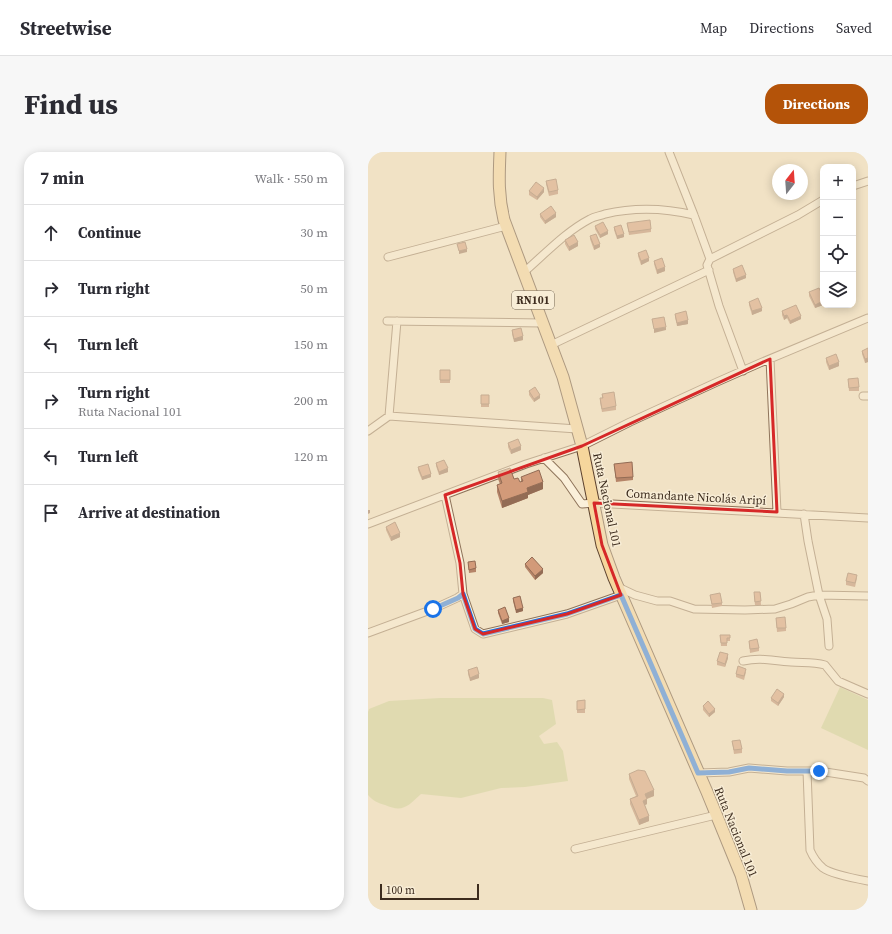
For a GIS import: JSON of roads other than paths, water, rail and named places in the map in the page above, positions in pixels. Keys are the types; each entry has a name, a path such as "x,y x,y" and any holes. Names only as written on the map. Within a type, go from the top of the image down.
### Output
{"main road":[{"name":"Ruta Nacional 101","path":"500,152 500,201 506,226 563,377 582,446 602,545 620,591 716,814 740,875 751,910"}],"street":[{"path":"669,152 710,259"},
{"path":"856,185 868,181"},
{"path":"743,371 719,306 707,264 710,259 798,215 820,202"},
{"path":"523,273 567,233 592,218 618,211 646,208 679,212 694,216"},
{"path":"388,257 506,226"},
{"path":"550,345 709,270"},
{"path":"368,524 544,458 582,446 630,422 743,371 868,318"},
{"path":"387,321 542,323"},
{"path":"388,416 397,321"},
{"path":"770,359 777,512"},
{"path":"368,431 388,416 577,428"},
{"name":"Comandante Nicolás Aripí","path":"544,458 564,478 582,504 594,503 868,518"},
{"path":"445,495 460,563 463,594 475,629 483,634 567,614 620,591 694,609 776,609 808,597 819,595 868,596"},
{"path":"804,514 819,595 827,619 829,646"},
{"path":"368,633 433,609 458,598 463,594"},
{"path":"743,661 757,658 790,662 811,662 826,665 838,681 868,694"},
{"path":"698,773 729,772 749,768 843,774 864,778 868,781"},
{"path":"807,771 810,850 814,859 823,869 840,875 868,881"},
{"path":"575,849 716,814"}]}
